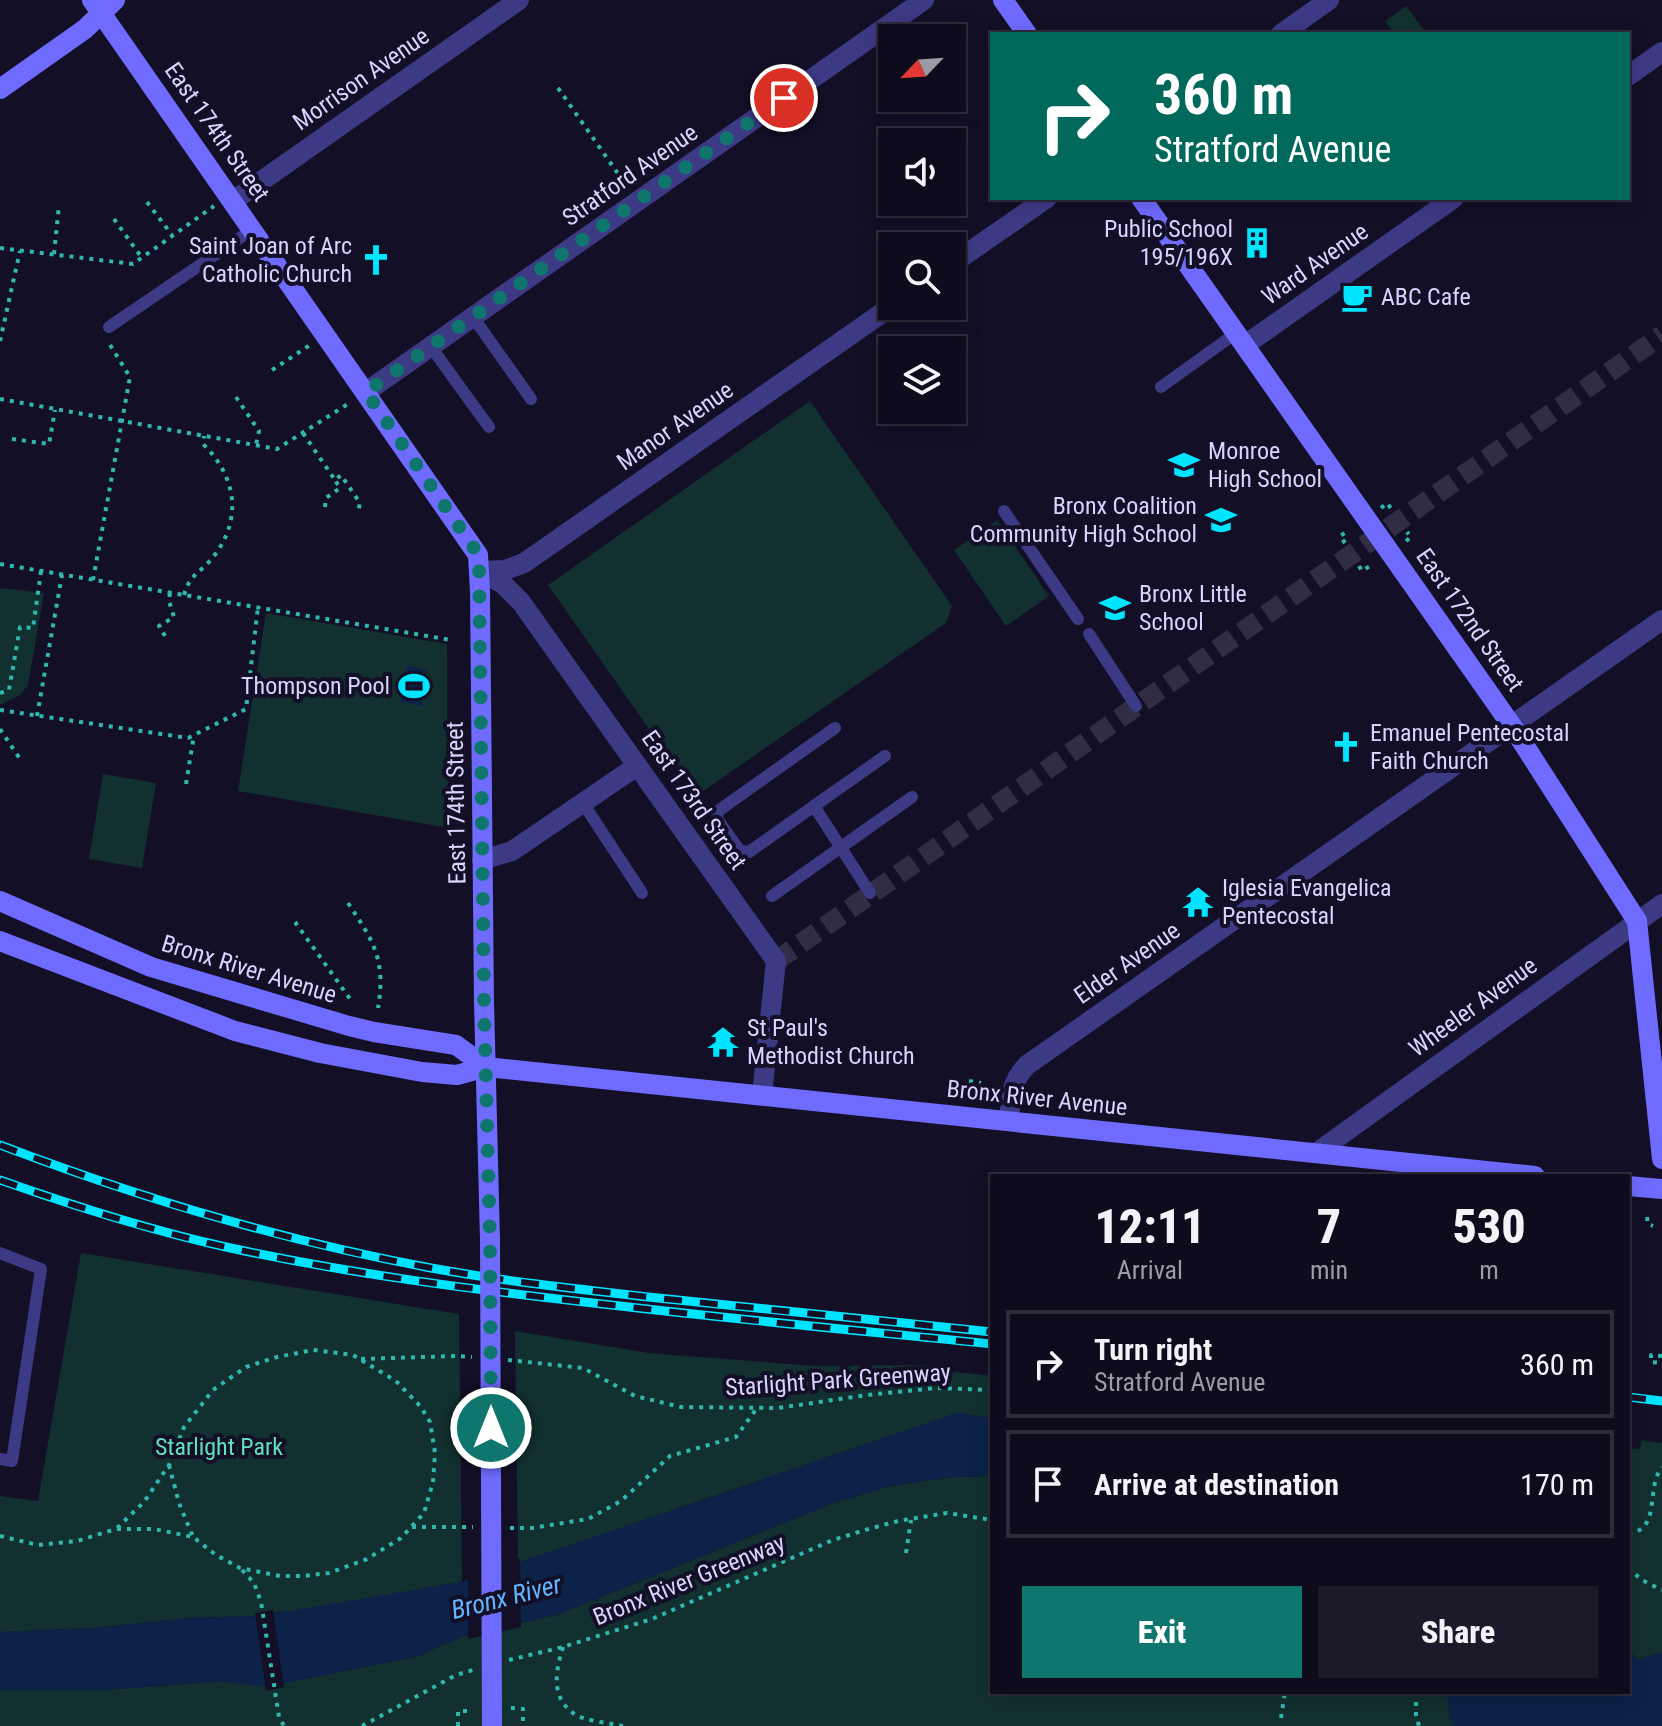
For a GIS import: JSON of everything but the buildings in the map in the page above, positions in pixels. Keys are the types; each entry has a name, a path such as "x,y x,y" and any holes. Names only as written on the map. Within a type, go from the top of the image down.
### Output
{"main road":[{"path":"1003,0 1026,32"},
{"name":"East 174th Street","path":"103,4 231,198 479,559 490,1240 492,1726"},
{"path":"0,89 85,29 103,4"},
{"name":"East 172nd Street","path":"1142,200 1512,726 1637,921 1662,1159"},
{"name":"Bronx River Avenue","path":"0,901 151,967 349,1026 456,1045 486,1067"},
{"name":"Bronx River Avenue","path":"0,941 235,1031 335,1056 446,1074 457,1075 486,1067 1516,1174"},
{"path":"1630,1186 1662,1189"}],"street":[{"name":"Morrison Avenue","path":"231,198 519,0"},
{"name":"Stratford Avenue","path":"366,392 924,0"},
{"path":"1284,32 1329,0"},
{"path":"1630,75 1662,52"},
{"path":"966,254 1044,200"},
{"name":"Ward Avenue","path":"1240,339 1451,200"},
{"name":"Manor Avenue","path":"480,571 500,571 524,563 878,316"},
{"name":"East 173rd Street","path":"480,571 503,584 521,602 776,961 762,1095"},
{"name":"Elder Avenue","path":"1009,1121 1012,1089 1017,1075 1027,1065 1662,620"},
{"path":"482,860 512,851 637,766"},
{"name":"Wheeler Avenue","path":"1316,1153 1662,904"}],"lane":[{"path":"109,327 253,229"},
{"path":"473,317 531,399"},
{"path":"1161,387 1240,339"},
{"path":"431,347 489,427"},
{"path":"1004,511 1078,619"},
{"path":"1089,634 1136,706"},
{"path":"835,728 718,811 717,819 740,851 749,852 885,756"},
{"path":"772,896 912,797"},
{"path":"583,803 642,893"},
{"path":"814,806 870,893"},
{"path":"0,1253 41,1269 12,1461 0,1459"}],"path":[{"path":"558,88 638,201"},
{"path":"0,248 133,264 231,198"},
{"path":"147,202 172,236"},
{"path":"54,255 59,205"},
{"path":"114,219 142,258"},
{"path":"0,341 20,251"},
{"path":"93,580 130,377 102,332 109,327"},
{"path":"272,370 326,334"},
{"path":"0,399 277,449 366,392"},
{"path":"236,397 259,431 256,445"},
{"path":"12,439 49,444 55,410"},
{"path":"303,433 340,488 326,498 325,507"},
{"path":"184,595 188,581 216,552 231,518 233,500 230,487 219,460 203,444 204,436"},
{"path":"335,480 341,475 360,503 358,513"},
{"path":"1381,508 1387,503 1392,510"},
{"path":"1345,543 1340,536 1348,531"},
{"path":"1404,542 1411,537 1407,532"},
{"path":"0,564 451,640"},
{"path":"1359,566 1362,571 1370,566"},
{"path":"0,693 9,690 20,627 33,628 41,571"},
{"path":"37,716 62,575"},
{"path":"165,636 159,626 174,617 169,601 170,592"},
{"path":"0,710 188,738 246,709 258,607"},
{"path":"0,729 22,762"},
{"path":"186,784 194,735"},
{"path":"348,903 367,931 380,962 378,1008"},
{"path":"295,922 353,1003"},
{"path":"786,1061 796,1062"},
{"path":"969,1081 981,1083"},
{"path":"1647,1217 1648,1224 1653,1226"},
{"path":"0,1536 38,1545 77,1541 116,1529 154,1529 193,1537 240,1568 280,1576 329,1573 367,1559 401,1538 424,1513 433,1482 435,1453 430,1422 421,1407 396,1381 353,1355 313,1350 246,1367 213,1390 203,1402 184,1427 169,1465 144,1502 116,1529"},
{"path":"1662,1356 1651,1355 1651,1362 1662,1363"},
{"path":"360,1359 483,1358"},
{"name":"Starlight Park Greenway","path":"497,1359 583,1368 635,1396 681,1407 778,1408 936,1388 990,1390"},
{"path":"502,1528 532,1528 588,1519 621,1501 670,1456 736,1437 757,1408"},
{"path":"169,1465 179,1503 193,1537"},
{"path":"1630,1533 1645,1528 1650,1521 1655,1475 1662,1467"},
{"name":"Bronx River Greenway","path":"509,1660 652,1619 833,1540 911,1519 947,1513 990,1520"},
{"path":"906,1553 911,1519"},
{"path":"412,1527 487,1528"},
{"path":"240,1568 254,1583 261,1602 279,1717 284,1726"},
{"path":"1630,1570 1662,1590"},
{"path":"563,1647 556,1685 563,1702 574,1714 623,1726"},
{"path":"362,1726 456,1675 481,1668"},
{"path":"1281,1718 1285,1694"},
{"path":"1416,1694 1419,1726"},
{"path":"511,1708 523,1709 523,1726"},
{"path":"458,1726 458,1711 468,1711"}],"green space":[{"path":"1406,6 1426,32 1393,32 1385,21"},
{"path":"810,401 952,606 946,623 696,796 548,585"},
{"path":"997,520 1049,596 1006,626 954,550"},
{"path":"0,588 44,593 28,685 20,695 2,704 0,704"},
{"path":"266,613 447,644 448,828 238,791"},
{"path":"103,774 156,783 142,868 89,859"},
{"name":"Starlight Park","path":"81,1253 459,1314 462,1582 259,1616 0,1632 0,1496 38,1501"},
{"path":"515,1331 649,1353 816,1366 929,1365 930,1369 990,1376 990,1418 957,1413 518,1563"},
{"path":"1641,1440 1662,1443 1662,1653 1637,1659 1630,1651 1630,1448 1640,1449"},
{"path":"990,1476 990,1694 1447,1694 1454,1726 0,1726 0,1690 105,1690 222,1681 264,1685 419,1656 463,1636 559,1614 833,1503 890,1486 952,1477"}],"water":[{"name":"Thompson Pool","path":"407,666 427,670 421,706 401,702"},
{"name":"Bronx River","path":"957,1413 990,1418 990,1476 952,1477 890,1486 833,1503 559,1614 463,1636 419,1656 266,1687 222,1681 105,1690 0,1690 0,1632 259,1616 462,1582"},
{"path":"1630,1651 1637,1659 1662,1653 1662,1726 1454,1726 1447,1694 1630,1694"}],"pier":[{"path":"520,1558 521,1627 468,1639 468,1576"},
{"path":"273,1610 284,1687 266,1691 255,1613"}],"tunnel":[{"path":"776,961 1662,335"}],"railway":[{"path":"0,1145 106,1183 213,1216 321,1245 431,1268 594,1291 990,1332"},
{"path":"0,1180 112,1217 197,1240 366,1273 602,1304 990,1344"},
{"path":"1630,1397 1662,1401"}],"place":[{"name":"Public School 195/196X","path":"1257,243"},
{"name":"Saint Joan of Arc Catholic Church","path":"376,260"},
{"name":"ABC Cafe","path":"1357,297"},
{"name":"Monroe High School","path":"1184,465"},
{"name":"Bronx Coalition Community High School","path":"1221,520"},
{"name":"Bronx Little School","path":"1115,608"},
{"name":"Thompson Pool","path":"414,686"},
{"name":"Emanuel Pentecostal Faith Church","path":"1346,747"},
{"name":"Iglesia Evangelica Pentecostal","path":"1198,902"},
{"name":"St Paul's Methodist Church","path":"723,1042"}],"route":[{"path":"491,1428 479,559 366,392 784,98"}]}
